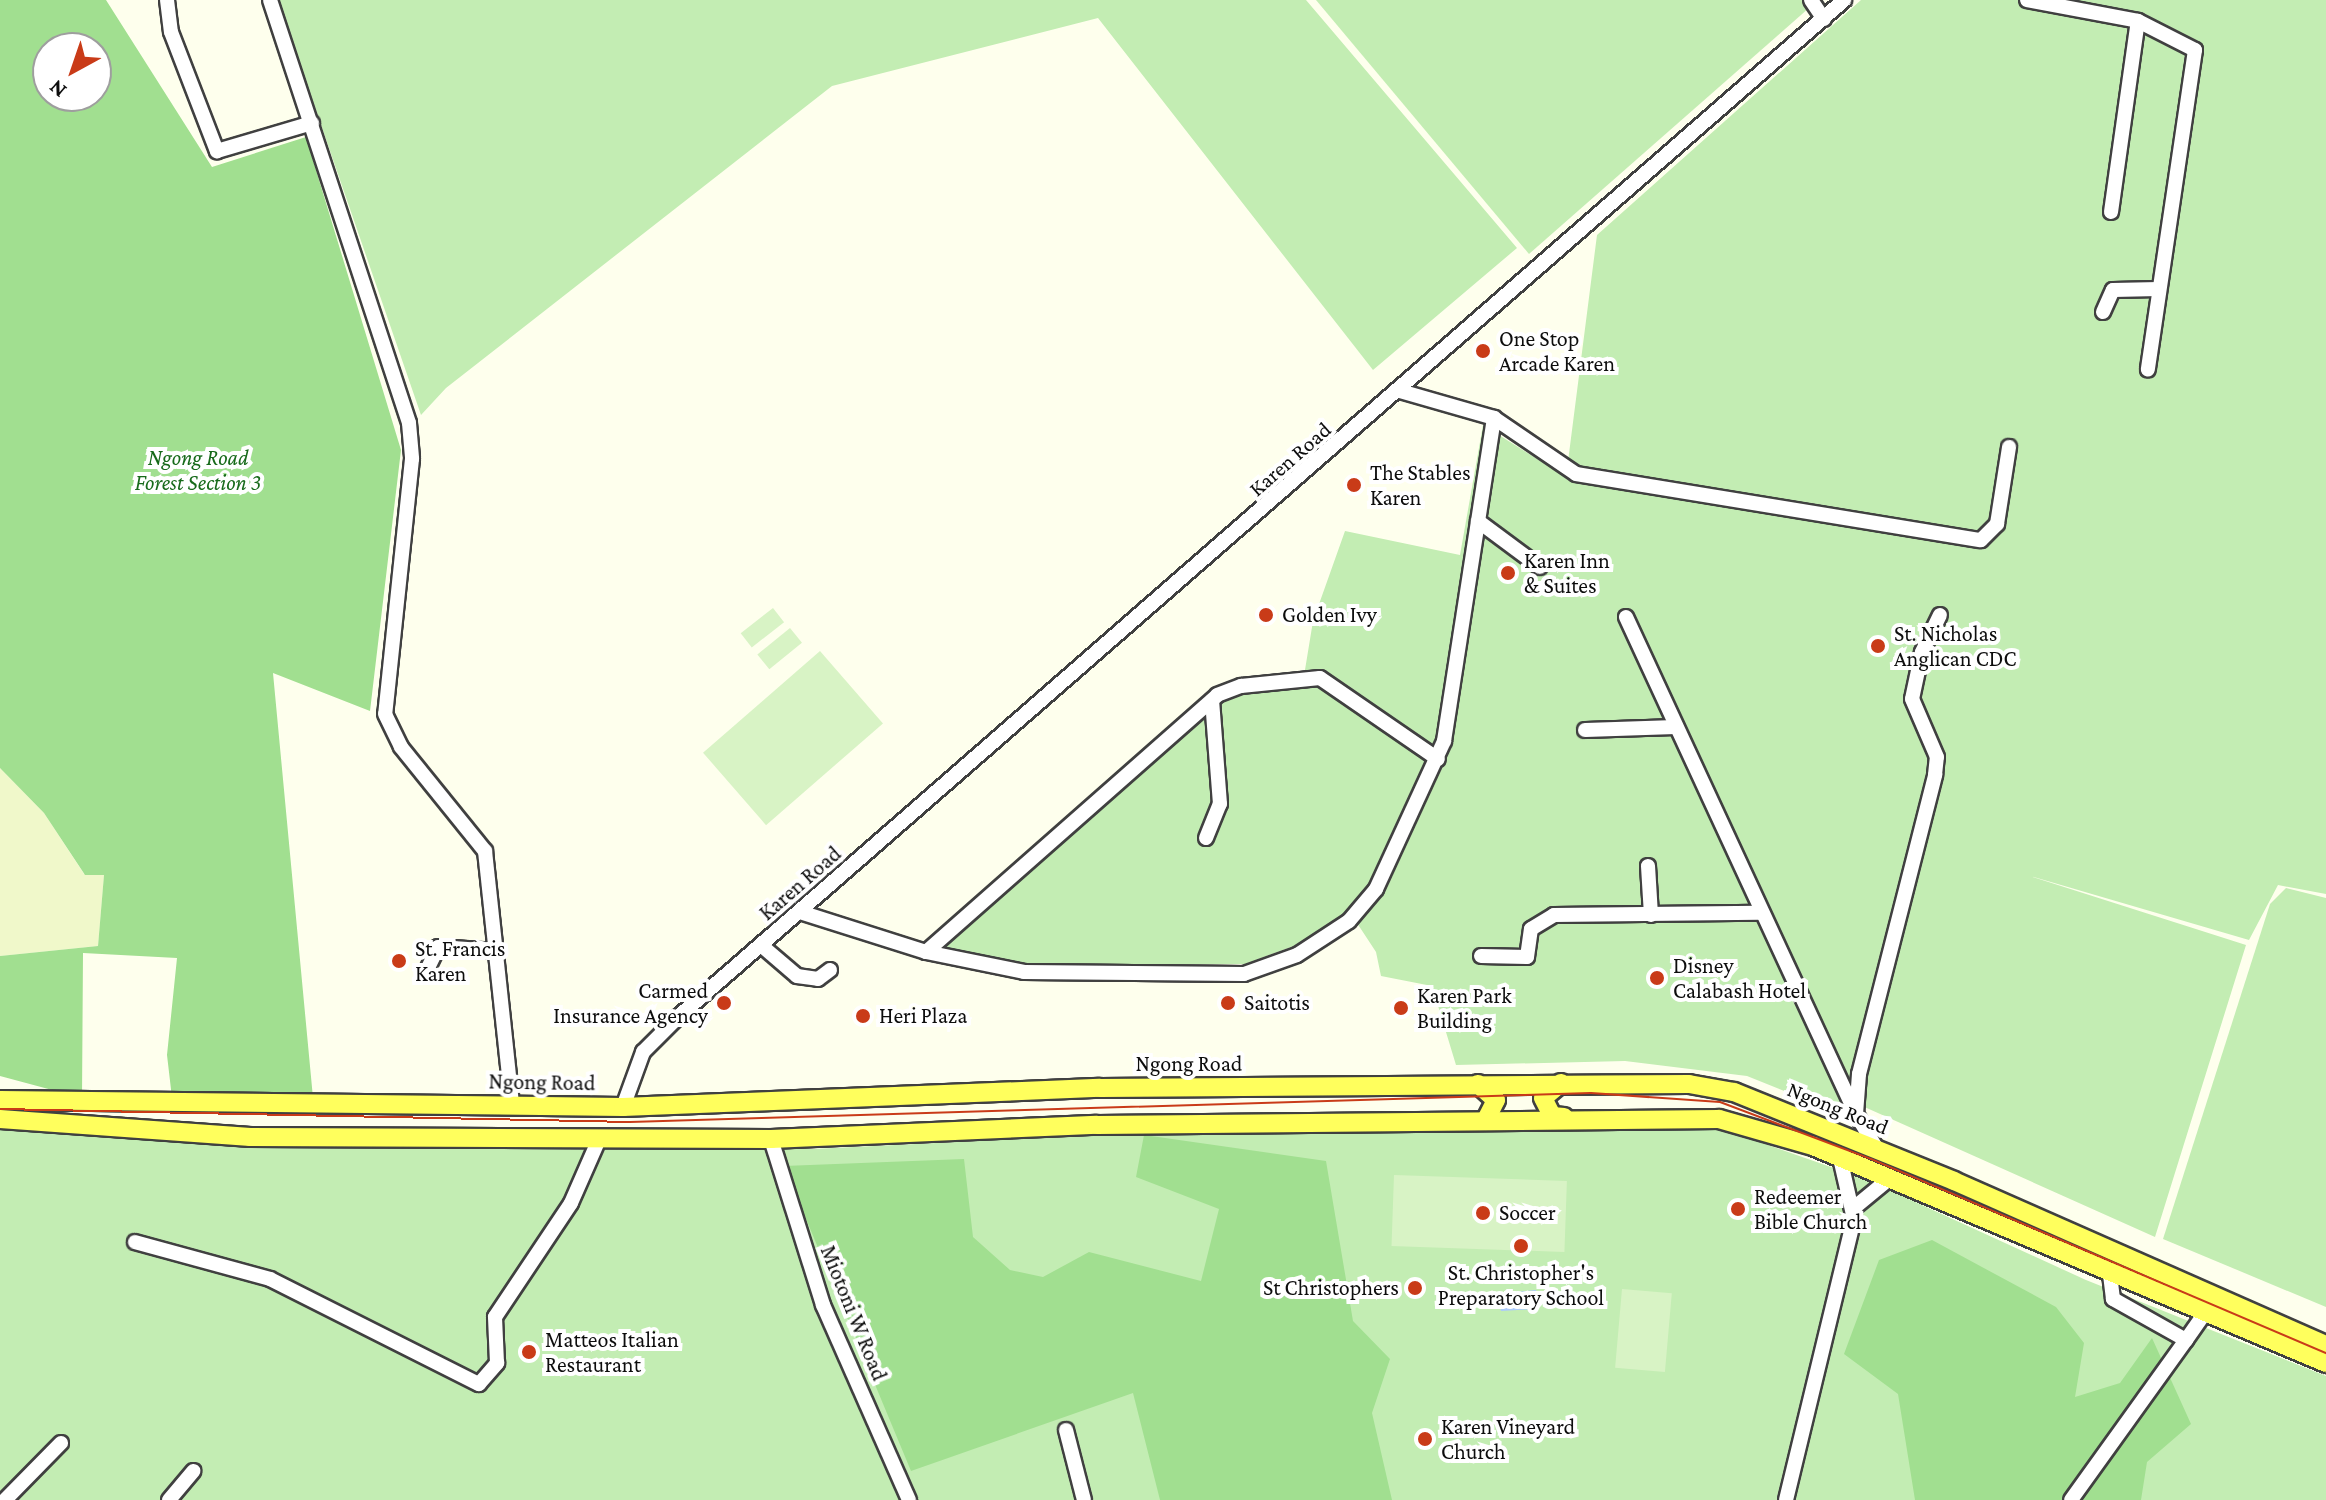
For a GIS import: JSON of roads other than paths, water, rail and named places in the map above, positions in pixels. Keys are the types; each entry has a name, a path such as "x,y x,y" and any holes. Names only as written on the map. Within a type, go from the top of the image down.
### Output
{"main road":[{"name":"Ngong Road","path":"0,1100 328,1107 623,1107 792,1095 1562,1082 1734,1092 1954,1181 2326,1345"},
{"path":"1562,1082 1543,1098 1552,1116 1567,1118"},
{"path":"1478,1084 1496,1100 1486,1120"},
{"path":"328,1107 322,1123 333,1137"},
{"name":"Ngong Road","path":"0,1119 333,1137 771,1139 1567,1118 1719,1119 1840,1158 2110,1276 2326,1363"}],"street":[{"path":"167,0 171,32 217,151 312,123"},
{"path":"270,0 412,437 388,729 485,851 512,1105"},
{"path":"1811,0 1824,19"},
{"name":"Karen Road","path":"623,1107 643,1052 1844,0"},
{"path":"2027,0 2138,21 2195,50 2148,370"},
{"path":"2111,212 2138,21"},
{"path":"2103,312 2113,290 2159,289"},
{"path":"1400,391 1494,418 1576,474 1981,540 1997,524 2009,447"},
{"path":"800,912 926,952 1024,972 1260,971 1331,936 1366,903 1438,759 1494,418"},
{"path":"1478,521 1540,567"},
{"path":"1856,1114 1859,1074 1935,775 1937,757 1912,699 1922,652 1940,615"},
{"path":"1626,617 1759,913 1856,1114 1877,1149"},
{"path":"926,952 1212,700 1241,686 1312,676 1438,759"},
{"path":"1206,838 1220,804 1212,700"},
{"path":"1585,730 1676,727"},
{"path":"1648,866 1651,915"},
{"path":"1481,956 1527,957 1531,929 1554,915 1759,913"},
{"name":"Karen Road","path":"762,946 803,977 830,970"},
{"path":"425,974 438,947 497,951"},
{"path":"135,1242 270,1279 479,1384 497,1363 495,1317 571,1203 600,1137"},
{"name":"Miotoni W Road","path":"771,1139 823,1305 909,1500"},
{"path":"1786,1500 1834,1323 1855,1207 1840,1158"},
{"path":"1855,1207 1889,1179"},
{"path":"2110,1276 2113,1299 2186,1340"},
{"path":"2071,1500 2204,1314"},
{"path":"1066,1430 1084,1500"},
{"path":"5,1500 61,1443"},
{"path":"169,1500 193,1471"}],"water":[{"path":"1536,1290 1536,1309 1501,1311 1497,1294"}],"tram line":[{"path":"0,1109 630,1122 1591,1093 1720,1102 1871,1159 2326,1353"}],"place":[{"name":"One Stop Arcade Karen","path":"1483,351"},
{"name":"The Stables Karen","path":"1354,485"},
{"name":"Karen Inn & Suites","path":"1508,573"},
{"name":"Golden Ivy","path":"1266,615"},
{"name":"St. Nicholas Anglican CDC","path":"1878,646"},
{"name":"St. Francis Karen","path":"399,961"},
{"name":"Disney Calabash Hotel","path":"1657,978"},
{"name":"Carmed Insurance Agency","path":"724,1003"},
{"name":"Saitotis","path":"1228,1003"},
{"name":"Karen Park Building","path":"1401,1008"},
{"name":"Heri Plaza","path":"863,1016"},
{"name":"Redeemer Bible Church","path":"1738,1209"},
{"name":"Soccer","path":"1483,1213"},
{"name":"St. Christopher's Preparatory School","path":"1521,1246"},
{"name":"St Christophers","path":"1415,1288"},
{"name":"Matteos Italian Restaurant","path":"529,1352"},
{"name":"Karen Vineyard Church","path":"1425,1439"}],"park label":[{"name":"Ngong Road Forest Section 3","path":"198,470"}]}
